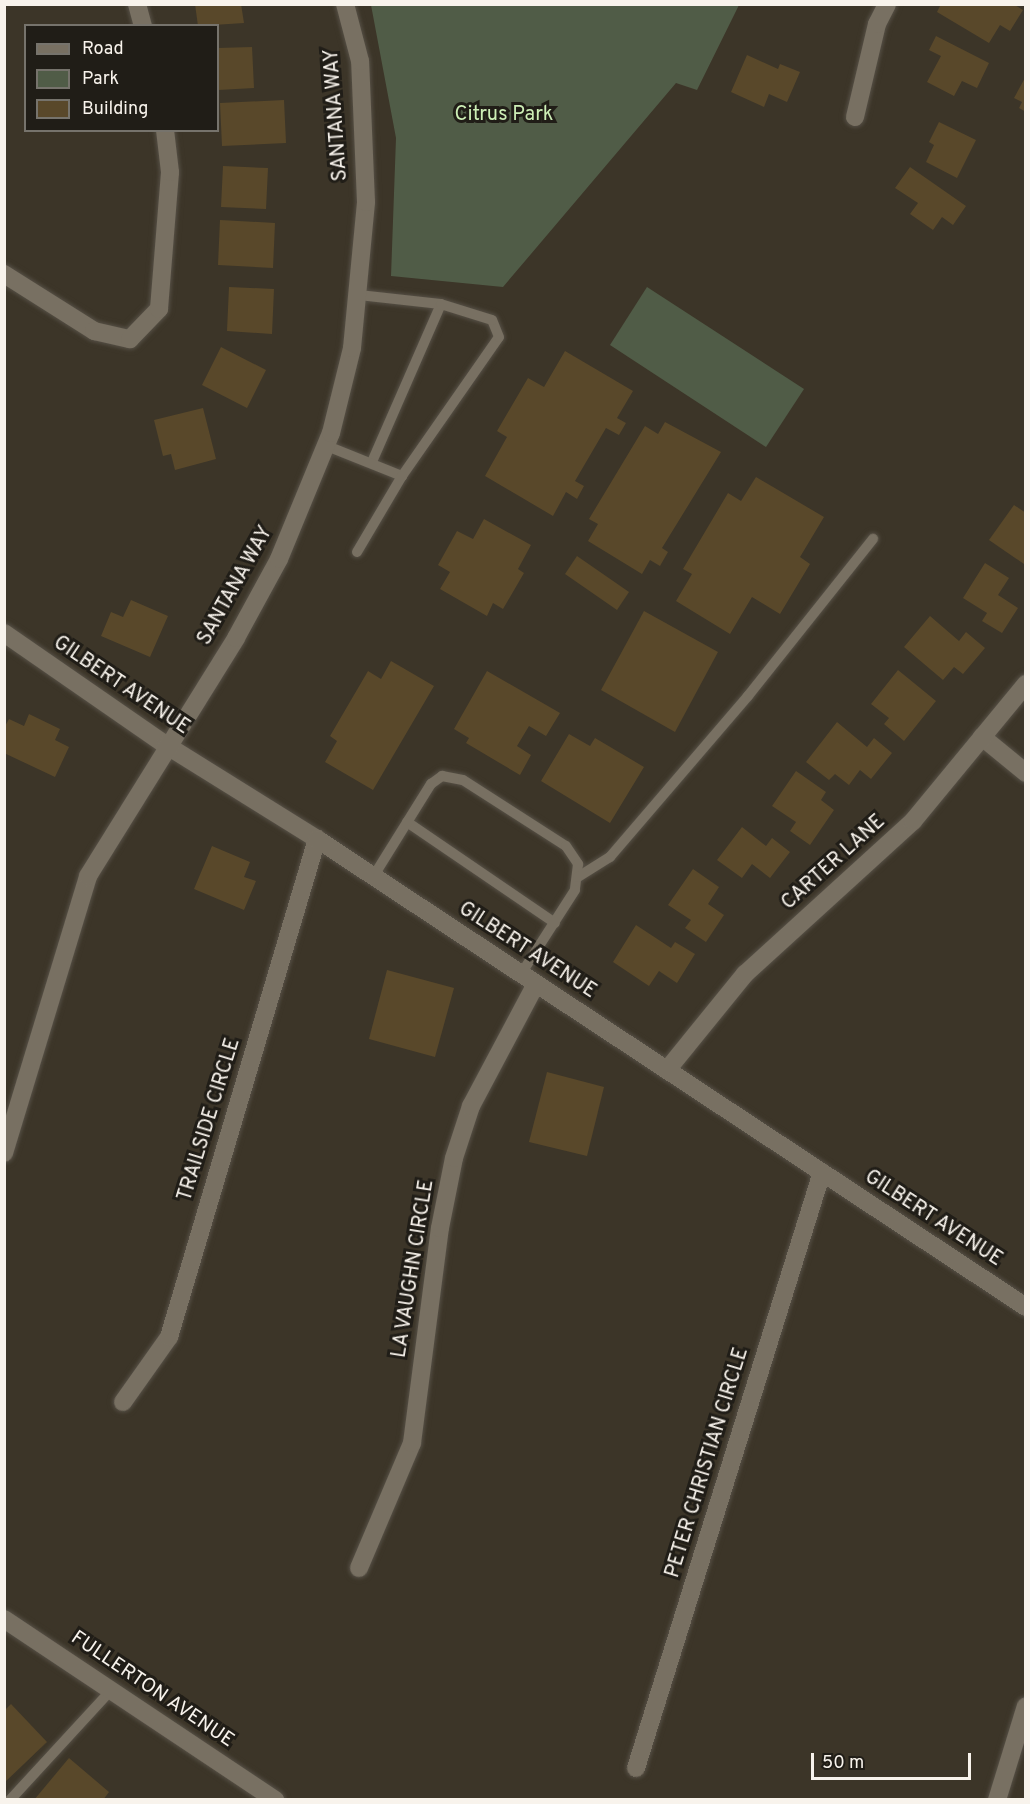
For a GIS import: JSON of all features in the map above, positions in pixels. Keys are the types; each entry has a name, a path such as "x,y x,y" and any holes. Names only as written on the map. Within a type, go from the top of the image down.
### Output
{"street":[{"path":"137,4 142,24"},
{"name":"SANTANA WAY","path":"4,1153 88,876 166,745 236,638 279,559 327,446 352,348 359,295 366,202 360,61 345,4"},
{"path":"855,117 877,24 887,4"},
{"path":"4,274 94,331 130,339 159,309 170,172 165,132"},
{"name":"GILBERT AVENUE","path":"4,633 166,745 317,839 1026,1307"},
{"name":"CARTER LANE","path":"667,1070 745,974 913,821 1026,684"},
{"path":"982,737 1026,772"},
{"name":"TRAILSIDE CIRCLE","path":"123,1402 169,1337 317,839"},
{"name":"LA VAUGHN CIRCLE","path":"359,1568 412,1443 440,1228 454,1158 471,1106 529,979"},
{"name":"PETER CHRISTIAN CIRCLE","path":"636,1768 822,1173"},
{"name":"FULLERTON AVENUE","path":"4,1618 275,1800"},
{"path":"997,1800 1026,1706"}],"lane":[{"path":"357,552 402,476 499,337 492,320 441,304 359,295"},
{"path":"372,462 441,304"},
{"path":"327,446 372,462 402,476"},
{"path":"578,877 610,857 748,696 873,539"},
{"path":"373,877 436,779 457,777 566,846 578,864 578,877 529,979"},
{"path":"407,822 555,923"},
{"path":"10,1800 111,1690"}],"green space":[{"name":"Citrus Park","path":"371,4 739,5 697,90 676,83 503,287 391,276 396,138"},
{"path":"647,287 804,389 766,447 610,345"}],"building":[{"path":"195,4 241,4 244,23 198,24"},
{"path":"941,4 1013,4 1023,10 1010,31 1000,25 989,43 937,12"},
{"path":"936,36 989,63 977,88 962,81 954,96 927,82 941,56 929,50"},
{"path":"252,47 254,88 219,90 219,48"},
{"path":"747,55 778,69 780,64 800,72 787,102 769,94 764,107 731,92"},
{"path":"1026,76 1026,112 1019,108 1022,102 1014,98"},
{"path":"284,100 286,143 222,146 220,103"},
{"path":"939,122 976,140 957,178 926,162 934,145 929,142"},
{"path":"223,166 268,168 266,209 221,207"},
{"path":"910,167 966,206 953,225 942,217 933,230 910,214 918,203 895,188"},
{"path":"220,220 275,223 273,268 218,265"},
{"path":"229,287 274,289 272,334 227,331"},
{"path":"221,347 266,370 247,408 202,385"},
{"path":"565,351 633,391 617,418 626,423 619,435 606,428 575,481 584,486 577,499 566,492 553,516 485,476 507,437 497,431 528,378 544,387"},
{"path":"203,408 216,459 175,470 171,454 163,456 154,420"},
{"path":"665,422 721,452 662,548 668,552 660,566 650,560 642,574 588,541 598,524 589,519 645,426 658,434"},
{"path":"756,477 824,517 800,557 810,564 780,614 752,597 730,634 676,601 692,574 683,569 728,493 741,501"},
{"path":"1014,505 1026,513 1024,564 989,540"},
{"path":"484,519 531,545 518,569 524,573 503,609 493,603 487,616 440,589 450,572 438,565 457,531 473,539"},
{"path":"577,556 629,592 617,610 565,574"},
{"path":"985,563 1009,578 998,595 1018,608 1002,633 982,621 987,613 963,598"},
{"path":"131,600 168,616 150,657 101,636 111,612 123,617"},
{"path":"644,611 718,652 675,732 601,690"},
{"path":"930,616 959,641 966,632 985,648 963,674 954,667 943,680 904,647"},
{"path":"391,661 434,686 373,790 325,762 337,741 330,736 368,671 381,679"},
{"path":"898,670 936,701 904,741 884,724 889,718 871,704"},
{"path":"487,671 560,713 546,736 529,726 517,746 531,755 520,775 466,743 469,738 454,729"},
{"path":"29,714 60,729 55,740 69,747 55,777 4,753 4,728 9,719 24,726"},
{"path":"837,722 867,747 874,738 892,753 871,779 860,770 849,785 835,774 829,780 806,762"},
{"path":"569,734 590,746 595,738 644,767 610,823 541,781"},
{"path":"796,771 826,792 821,800 834,810 810,845 790,831 796,822 772,806"},
{"path":"742,827 766,846 772,838 790,852 770,878 752,864 742,878 717,860"},
{"path":"212,846 250,862 244,877 256,881 244,910 194,889"},
{"path":"693,869 719,887 708,904 724,915 706,942 685,928 691,920 668,905"},
{"path":"636,925 671,948 675,942 695,954 677,983 659,971 649,986 613,962"},
{"path":"387,970 454,988 435,1057 369,1039"},
{"path":"547,1072 604,1087 587,1156 529,1142"},
{"path":"11,1704 47,1742 4,1783 4,1711"},
{"path":"69,1758 109,1792 103,1800 34,1800"}]}
